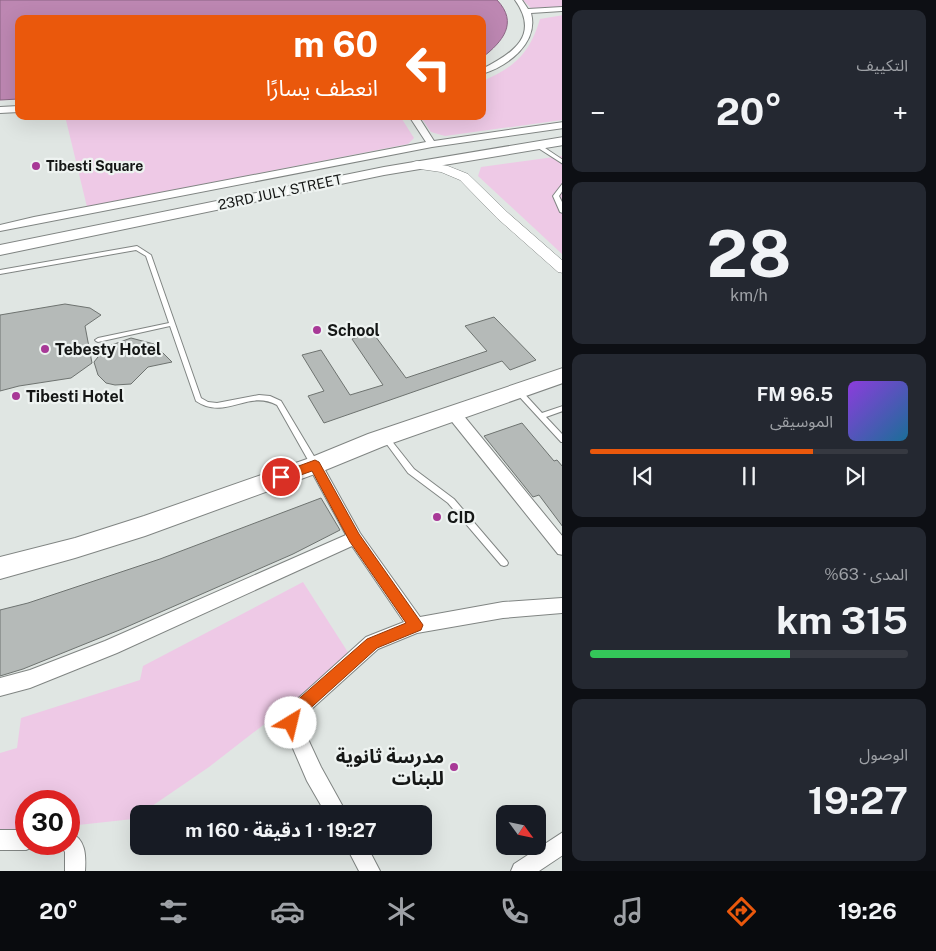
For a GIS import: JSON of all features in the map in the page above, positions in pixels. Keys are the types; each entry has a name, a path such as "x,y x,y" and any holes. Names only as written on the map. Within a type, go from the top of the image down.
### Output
{"main road":[{"name":"23RD JULY STREET","path":"0,236 336,165 562,131"},
{"name":"23RD JULY STREET","path":"0,250 416,165 475,154 562,142"},
{"path":"0,568 75,548 145,526 315,465 385,437 562,375"}],"street":[{"path":"486,70 508,59 518,50 527,34 529,23 527,11 518,0"},
{"path":"527,11 562,9"},
{"path":"0,110 15,108"},
{"path":"416,120 432,144"},
{"path":"0,228 34,220 336,165 432,144 562,125"},
{"path":"464,178 464,167 475,154"},
{"path":"416,165 444,169 464,178 502,216 562,269"},
{"path":"454,414 562,549"},
{"path":"315,465 354,538 416,625"},
{"path":"0,687 30,679 111,647 354,538"},
{"path":"332,805 314,774 291,723 299,709 372,643 416,625 503,610 562,605"},
{"path":"0,840 15,840"},
{"path":"521,871 562,842"},
{"path":"75,871 76,855"},
{"path":"361,855 370,871"}],"lane":[{"path":"537,145 562,163"},
{"path":"562,184 556,196 562,212"},
{"path":"0,272 138,248 148,255 198,399 205,405 214,406 265,396 273,398 279,403 315,465"},
{"path":"98,340 172,324"},
{"path":"518,390 562,440"},
{"path":"541,416 562,408"},
{"path":"385,437 412,471 452,501 504,563"}],"shaded area":[{"path":"0,0 497,0 507,16 507,24 502,38 486,54 486,15 15,15 15,99 0,100"},
{"path":"523,0 562,0 562,8 532,9"},
{"path":"562,15 562,120 445,136 431,132 423,120 486,120 486,80 504,70 520,58 531,41 540,19"},
{"path":"66,120 403,120 414,138 408,144 87,207"},
{"path":"562,156 562,254 478,176 481,167"},
{"path":"303,582 351,657 209,767 153,805 130,805 130,819 80,825 80,790 15,790 15,831 0,833 0,753 17,748 21,718 140,680 143,666"}],"building":[{"name":"Tebesty Hotel","path":"65,304 90,308 101,315 85,326 92,363 71,378 0,391 0,315"},
{"path":"494,317 536,360 510,370 502,361 324,423 308,396 324,391 302,355 321,350 350,395 383,385 352,339 373,333 406,378 487,351 465,326"},
{"path":"131,338 154,344 172,362 148,367 131,384 115,385 106,383 98,375 94,362 106,347"},
{"path":"522,423 554,461 557,460 562,466 562,526 539,495 533,497 484,436"},
{"path":"321,498 340,530 293,554 122,629 23,669 0,676 0,610 28,603 160,559"}],"place":[{"name":"Tibesti Square","path":"36,166"},
{"name":"School","path":"317,330"},
{"name":"Tebesty Hotel","path":"45,349"},
{"name":"Tibesti Hotel","path":"16,396"},
{"name":"CID","path":"437,517"},
{"name":"مدرسة ثانوية للبنات","path":"454,767"}],"route":[{"path":"281,477 315,465 354,538 416,625 372,643 299,709 291,723"}]}
